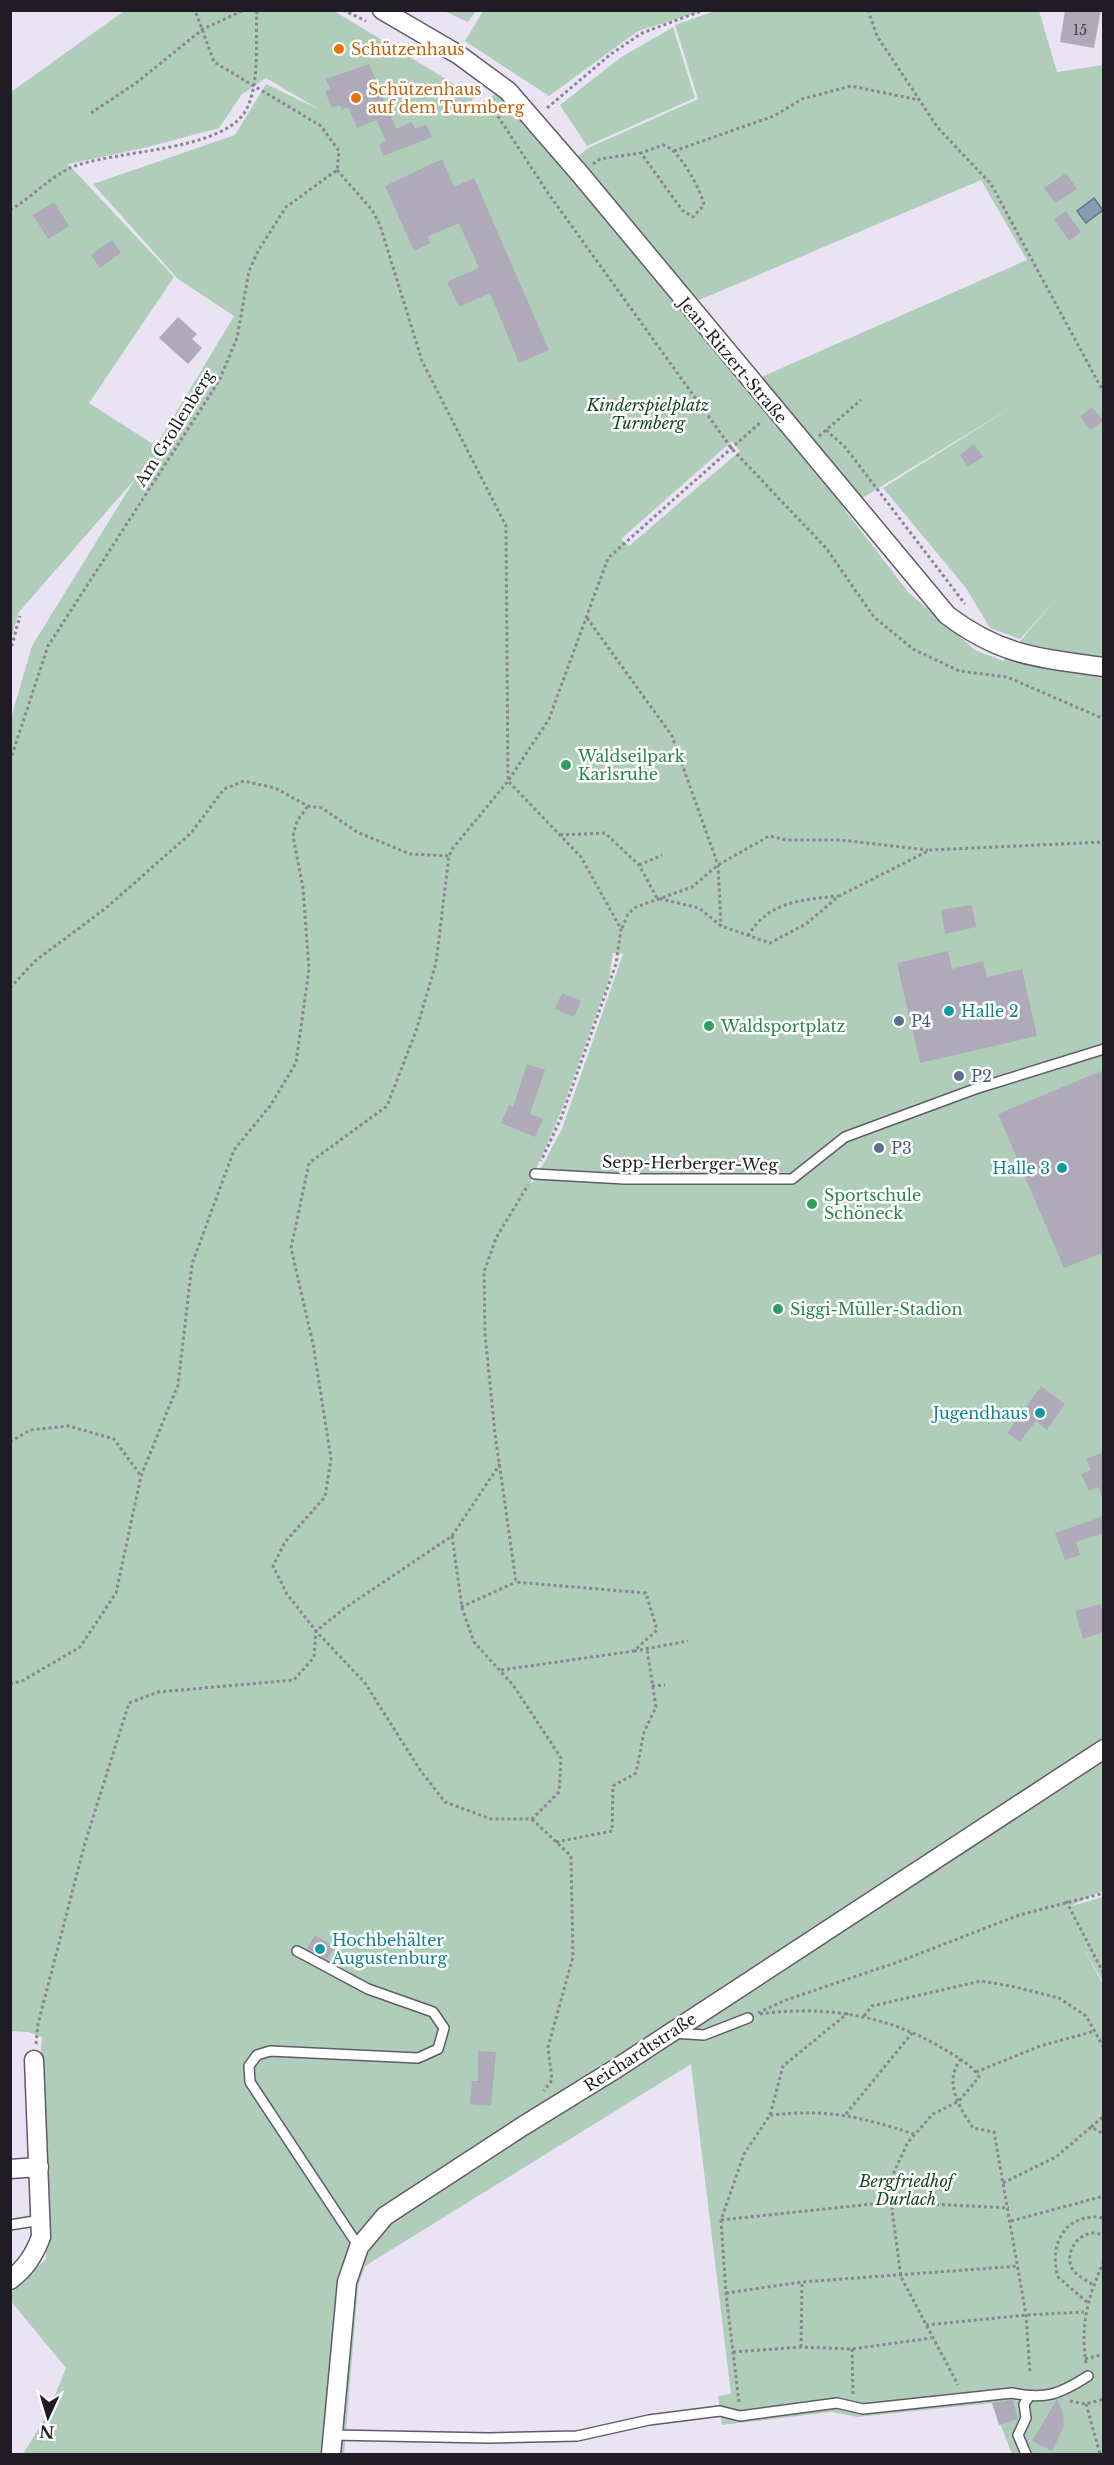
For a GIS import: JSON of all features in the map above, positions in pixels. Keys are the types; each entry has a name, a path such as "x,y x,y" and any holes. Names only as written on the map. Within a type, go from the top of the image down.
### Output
{"street":[{"name":"Jean-Ritzert-Straße","path":"378,17 491,76 534,119 931,598 964,628 995,646 1018,653 1104,667"},
{"name":"Reichardtstraße","path":"331,2454 347,2282 359,2247 386,2216 1104,1749"},
{"path":"10,2280 23,2270 35,2253 41,2237 33,2060"},
{"path":"10,2169 39,2167"}],"lane":[{"name":"Sepp-Herberger-Weg","path":"536,1174 625,1179 792,1179 845,1137 975,1089 1104,1049"},
{"path":"297,1951 368,1989 433,2013 444,2028 438,2049 418,2058 270,2051 257,2055 249,2066 250,2082 359,2247"},
{"path":"670,2032 704,2036 752,2016"},
{"path":"10,2225 41,2220"},
{"path":"332,2435 489,2438 577,2436 649,2420 720,2411 740,2416 837,2403 863,2409 1012,2393 1029,2397 1060,2393 1088,2376"},
{"path":"1026,2454 1018,2435 1026,2418 1024,2404 1029,2397"}],"path":[{"path":"195,10 214,62 321,126 339,151 337,170 372,210 380,225 422,361 506,526 508,781 581,857 621,929"},
{"path":"91,113 136,83 203,29 244,10"},
{"path":"10,210 70,168 149,152 224,132 248,108 253,85 256,10"},
{"path":"343,10 378,17"},
{"path":"534,119 611,54 642,33 704,10"},
{"path":"868,10 878,36 938,128 991,184 1104,393"},
{"path":"674,151 774,116 802,99 851,86 919,100"},
{"path":"486,97 548,193 732,449 826,548 874,617 913,649 959,671 1006,677 1104,719"},
{"path":"580,174 600,159 641,153 663,145 674,151 702,193 704,206 693,217 682,210 641,153"},
{"name":"Am Grollenberg","path":"10,761 48,646 219,381 237,338 249,271 258,251 286,207 337,170"},
{"path":"806,446 861,400"},
{"path":"541,2094 552,2080 548,2047 573,1957 571,1856 532,1819 490,1819 445,1802 420,1770 365,1683 316,1631 287,1594 273,1566 285,1542 325,1497 331,1459 313,1344 291,1248 309,1162 387,1106 416,1031 436,963 449,856 453,848 508,781 549,719 608,558 775,410"},
{"path":"826,430 845,447 962,599 972,616 964,628"},
{"path":"10,652 21,616"},
{"path":"587,618 672,736 718,865 722,926"},
{"path":"10,988 35,961 106,908 191,833 225,789 244,781 274,788 308,806 322,808 357,832 410,854 449,856"},
{"path":"10,1684 22,1681 80,1647 116,1593 141,1476 178,1385 192,1264 234,1150 270,1106 296,1064 309,969 303,888 294,836 297,821 308,806"},
{"path":"560,835 605,833 639,865 657,898 699,908 722,926 770,943 806,924 839,896 930,850"},
{"path":"516,1582 485,1334 484,1272 496,1238 536,1174 561,1118 616,964 621,929 628,914 636,907 692,886 718,865 769,836 787,840 841,840 930,850 1104,842"},
{"path":"639,865 662,855"},
{"path":"748,936 756,922 790,901 839,896"},
{"path":"10,1442 30,1430 69,1426 114,1439 141,1476"},
{"path":"33,2060 38,2024 85,1843 129,1703 159,1692 294,1680 314,1657 316,1631 345,1608 452,1536 500,1464"},
{"path":"452,1536 461,1607 474,1642 501,1670 561,1758 559,1792 532,1819"},
{"path":"461,1607 516,1582 646,1593 657,1630 634,1652 630,1652"},
{"path":"501,1670 630,1652 688,1641"},
{"path":"556,1842 612,1831 613,1786 636,1773 644,1732 656,1707 647,1649"},
{"path":"652,1686 665,1685"},
{"path":"752,2016 786,2000 898,1962 992,1924 1066,1901 1104,1893"},
{"path":"1066,1901 1104,1974"},
{"path":"864,2016 872,2006 981,1981 1059,1998 1086,2016 1104,2048"},
{"path":"752,2016 790,2010 864,2016 912,2033 961,2059 980,2077 959,2101 933,2114 914,2134 894,2172 891,2202 901,2277 965,2397"},
{"path":"740,2416 726,2293 721,2220 744,2154 770,2115 783,2066 848,2013"},
{"path":"976,2072 1040,2046 1095,2031"},
{"path":"846,2114 912,2033"},
{"path":"961,2059 953,2072 952,2084 959,2101 973,2127 994,2132 1019,2266 1026,2315 1030,2374"},
{"path":"770,2115 811,2111 846,2114 914,2134"},
{"path":"1003,2183 1056,2157 1104,2116"},
{"path":"1091,2127 1104,2134"},
{"path":"1011,2221 1104,2196"},
{"path":"721,2220 891,2202 1009,2208"},
{"path":"1087,2302 1058,2277 1054,2250 1066,2228 1075,2221 1087,2217 1104,2218"},
{"path":"1092,2284 1075,2272 1069,2260 1070,2249 1083,2235 1093,2232 1104,2236"},
{"path":"1088,2376 1085,2359 1084,2312 1092,2284 1103,2264"},
{"path":"726,2293 802,2282 901,2277 1019,2266"},
{"path":"801,2347 802,2282"},
{"path":"926,2325 1084,2312"},
{"path":"733,2352 801,2347 852,2349 932,2338"},
{"path":"852,2349 854,2406"},
{"path":"1085,2359 1104,2354"},
{"path":"1060,2393 1066,2401 1086,2404 1104,2399"},
{"path":"1086,2404 1100,2454"},
{"path":"1098,2449 1104,2448"}],"green space":[{"path":"124,11 334,11 474,96 467,111 497,93 564,168 588,148 698,99 675,25 715,11 1039,11 1057,72 1103,65 1104,1890 1068,1907 1103,1897 1103,1982 1080,1942 1104,1986 1103,2454 1012,2454 992,2403 858,2417 831,2412 722,2425 718,2396 731,2394 691,2064 365,2266 358,2286 344,2454 23,2454 47,2415 66,2368 10,2300 11,2293 46,2259 45,2167 40,2064 42,2037 28,2032 10,2031 11,718 32,646 135,479 19,612 11,639 11,92","holes":["266,78 320,110 266,84 235,135 93,184 178,279 234,316 156,446 89,403 174,277 68,164 148,147 219,128 242,94","981,180 1027,260 759,378 697,301","1017,404 883,488 966,588 990,628 1020,639 1056,599 1003,661 975,650 909,593 844,509","732,441 740,451 629,546 621,539","613,953 623,954 562,1129 534,1181 530,1183 561,1112 609,979"]},
{"path":"444,11 476,11 468,22"},
{"path":"483,11 702,11 638,31 549,96 465,41"},
{"path":"673,27 695,98 587,146 560,105 620,58"}],"water":[{"path":"1094,198 1103,210 1086,223 1077,211"}],"building":[{"path":"1065,10 1101,10 1094,48 1060,42"},
{"name":"Schützenhaus auf dem Turmberg","path":"369,64 396,129 412,122 415,129 426,124 432,137 383,156 379,145 386,141 376,120 357,128 348,107 342,110 340,105 332,108 325,91 330,89 326,79"},
{"path":"442,159 454,187 474,178 549,350 519,363 490,293 459,307 447,282 479,268 459,223 427,237 431,243 414,251 385,186"},
{"path":"1066,173 1077,189 1055,203 1044,188"},
{"path":"54,202 69,226 48,239 33,215"},
{"path":"1066,211 1081,232 1069,241 1054,219"},
{"path":"112,240 121,253 100,268 91,255"},
{"path":"178,317 197,334 192,339 202,348 188,364 159,338"},
{"path":"1092,407 1103,421 1091,430 1080,417"},
{"path":"974,444 983,457 968,467 960,455"},
{"path":"972,905 976,927 945,934 941,910"},
{"name":"Halle 2","path":"948,951 952,969 983,961 987,977 1022,969 1037,1036 920,1063 897,963"},
{"path":"562,993 581,1001 574,1017 555,1009"},
{"path":"527,1064 545,1070 530,1114 543,1119 535,1137 501,1123 509,1105 513,1107"},
{"name":"Halle 3","path":"1104,1070 1104,1252 1064,1268 998,1114"},
{"name":"Jugendhaus","path":"1041,1386 1065,1404 1047,1430 1036,1421 1020,1442 1007,1433"},
{"path":"1104,1452 1103,1499 1098,1487 1089,1491 1081,1474 1091,1470 1086,1459"},
{"path":"1104,1516 1104,1533 1076,1542 1080,1555 1065,1560 1055,1533"},
{"path":"1100,1604 1104,1616 1104,1632 1083,1639 1075,1611"},
{"name":"Hochbehälter Augustenburg","path":"315,1935 335,1947 327,1959 307,1949"},
{"path":"478,2051 496,2052 491,2106 470,2104 472,2081 478,2081"},
{"path":"1057,2399 1063,2412 1064,2426 1052,2451 1032,2441"},
{"path":"1013,2400 1018,2419 999,2425 992,2403"}],"place":[{"name":"Schützenhaus","path":"339,49"},
{"name":"Schützenhaus auf dem Turmberg","path":"356,98"},
{"name":"Waldseilpark Karlsruhe","path":"566,765"},
{"name":"Halle 2","path":"949,1011"},
{"name":"P4","path":"899,1021"},
{"name":"Waldsportplatz","path":"709,1026"},
{"name":"P2","path":"959,1076"},
{"name":"P3","path":"879,1148"},
{"name":"Halle 3","path":"1062,1168"},
{"name":"Sportschule Schöneck","path":"812,1204"},
{"name":"Siggi-Müller-Stadion","path":"778,1309"},
{"name":"Jugendhaus","path":"1040,1413"},
{"name":"Hochbehälter Augustenburg","path":"320,1949"}],"park label":[{"name":"Kinderspielplatz Turmberg","path":"648,414"},
{"name":"Bergfriedhof Durlach","path":"906,2190"}]}
